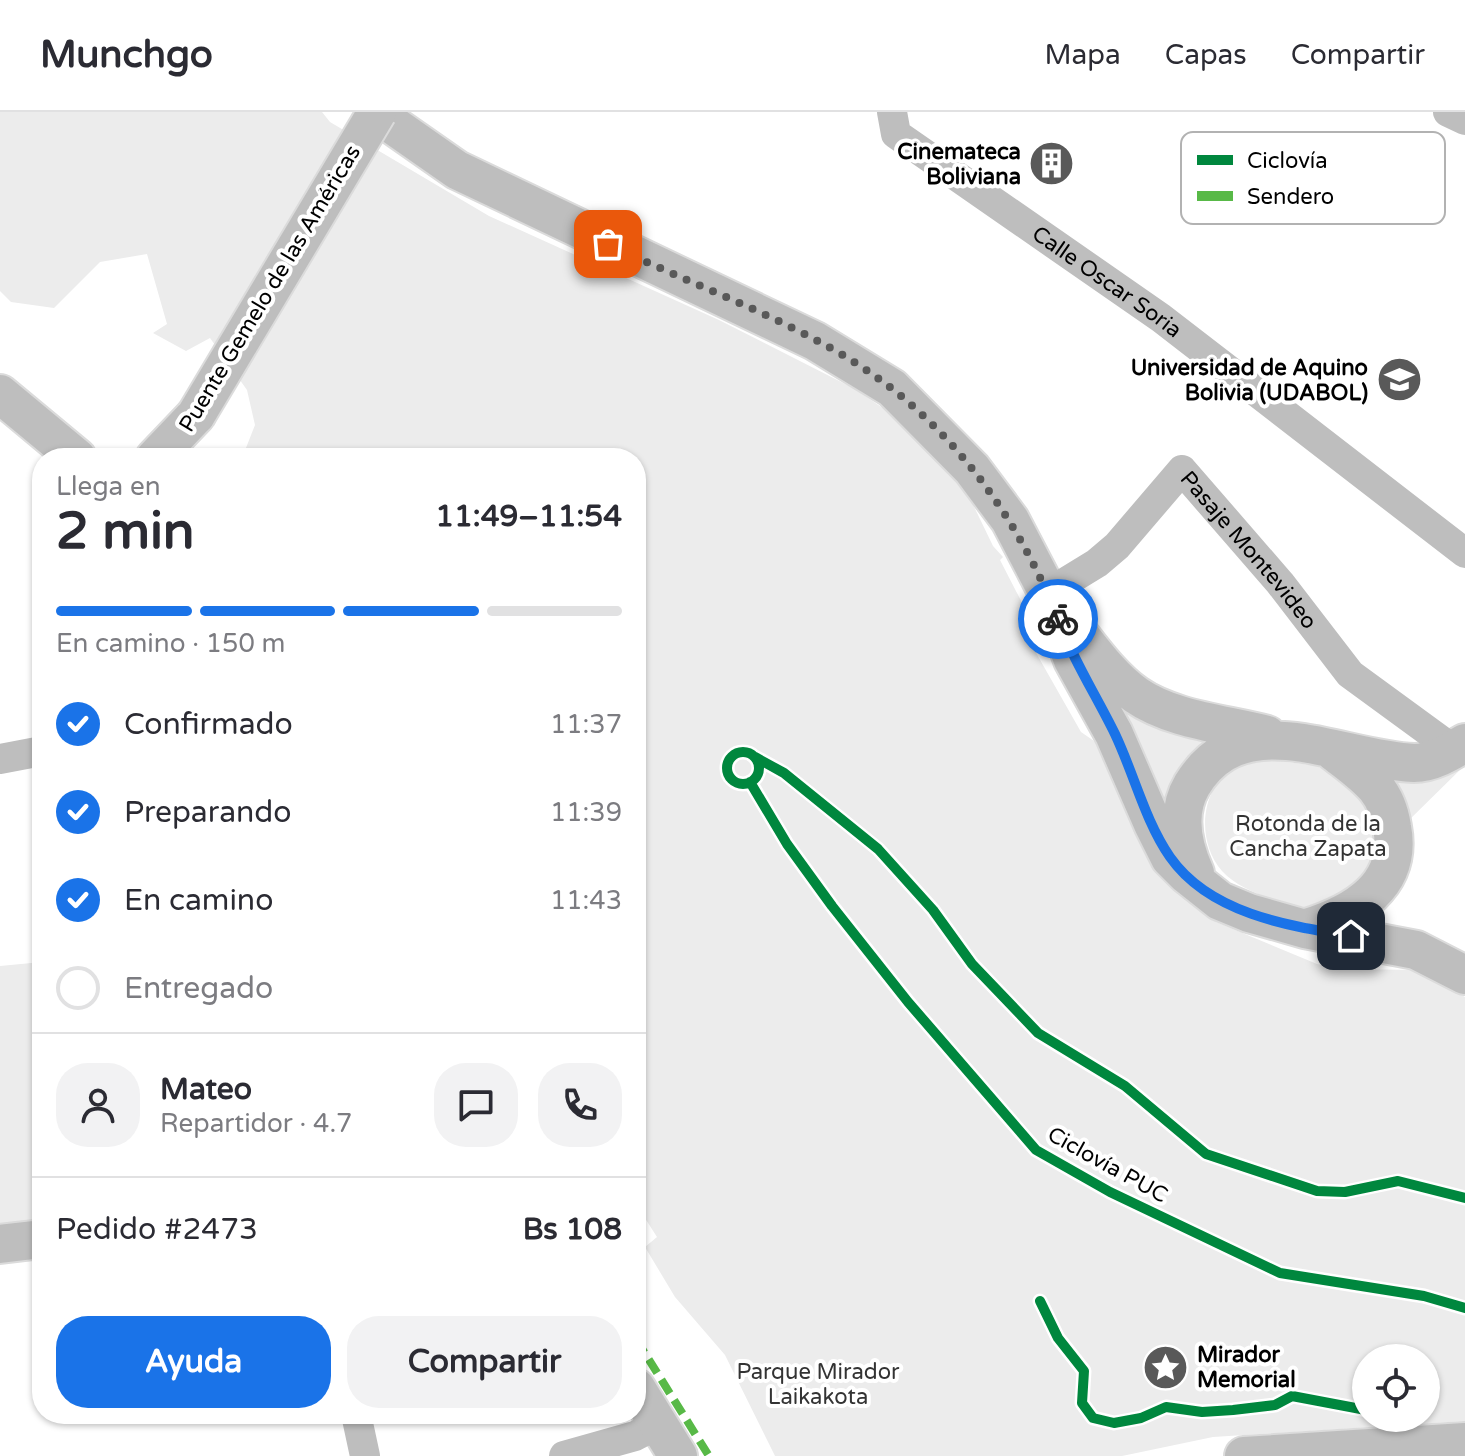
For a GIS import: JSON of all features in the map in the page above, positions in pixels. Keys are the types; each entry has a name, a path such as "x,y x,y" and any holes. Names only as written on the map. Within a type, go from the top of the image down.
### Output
{"main road":[{"name":"Puente Gemelo de las Américas","path":"165,448 196,415 376,112"},
{"path":"376,112 457,170 815,341 892,388 928,421 992,493 1048,593 1103,664 1135,694 1161,709 1333,751 1416,763 1459,747"},
{"path":"0,394 65,448"},
{"path":"1048,593 1073,660 1114,734 1170,858 1220,901 1249,913 1305,929 1416,950 1465,975"},
{"path":"1201,886 1186,853 1182,824 1185,798 1201,770 1225,749 1251,740 1291,740"},
{"path":"1305,929 1340,917 1363,903 1389,873 1394,853 1389,812 1378,790 1333,751"},
{"path":"0,1244 32,1240"},
{"path":"646,1404 678,1456"},
{"path":"1244,1456 1465,1442"}],"street":[{"path":"1448,112 1465,120"},
{"name":"Calle Oscar Soria","path":"894,123 1161,318 1465,553"},
{"name":"Pasaje Montevideo","path":"1048,593 1097,563 1117,546 1182,470 1280,583 1350,674 1459,747"},
{"path":"0,759 32,753"},
{"path":"358,1424 365,1456"},
{"path":"564,1456 635,1436 658,1424"}],"green space":[{"name":"Parque Mirador Laikakota","path":"0,112 322,112 330,122 489,216 719,320 855,389 909,426 965,488 993,546 1003,557 1000,560 1036,630 1035,651 1081,732 1097,743 1123,806 1200,908 1216,922 1317,964 1340,969 1420,970 1465,997 1465,1421 1440,1423 1440,1344 1352,1344 1352,1428 1213,1437 1122,1456 775,1456 725,1355 675,1297 646,1249 657,1237 646,1220 646,448 246,448 255,425 247,390 210,338 186,351 153,333 167,324 147,254 100,262 54,308 11,302 0,291"},
{"path":"1109,692 1214,734 1181,765 1163,804"},
{"name":"Rotonda de la Cancha Zapata","path":"1263,759 1335,768 1380,822 1374,870 1319,910 1254,892 1231,879 1213,858 1205,829 1209,798 1226,773 1239,764"},
{"path":"1465,765 1404,825 1389,771"},
{"path":"32,963 32,1221 0,1225 0,966"}],"marked path":[{"path":"646,1355 709,1456"}],"cycle path":[{"path":"743,752 754,757 759,768 754,779 743,784 732,779 727,768 732,757 743,752"},
{"path":"755,757 784,773 878,849 933,910 972,964 1038,1033 1125,1086 1206,1154 1317,1191 1345,1192 1398,1181 1465,1198"},
{"name":"Ciclovía PUC","path":"750,782 787,844 832,906 908,1002 1036,1150 1110,1192 1280,1273 1424,1296 1465,1308"},
{"path":"1040,1301 1058,1338 1084,1371 1082,1403 1093,1418 1114,1423 1141,1418 1166,1407 1202,1412 1233,1410 1275,1405 1292,1396 1352,1407"}],"way so far":[{"path":"608,244 815,341 892,388 928,421 992,493 1010,520 1058,619"}],"place":[{"name":"Cinemateca Boliviana","path":"1052,164"},
{"name":"Universidad de Aquino Bolivia (UDABOL)","path":"1399,380"},
{"name":"Mirador Memorial","path":"1166,1367"}],"route":[{"path":"1058,619 1073,660 1114,734 1170,858 1220,901 1305,929 1351,936"}]}
